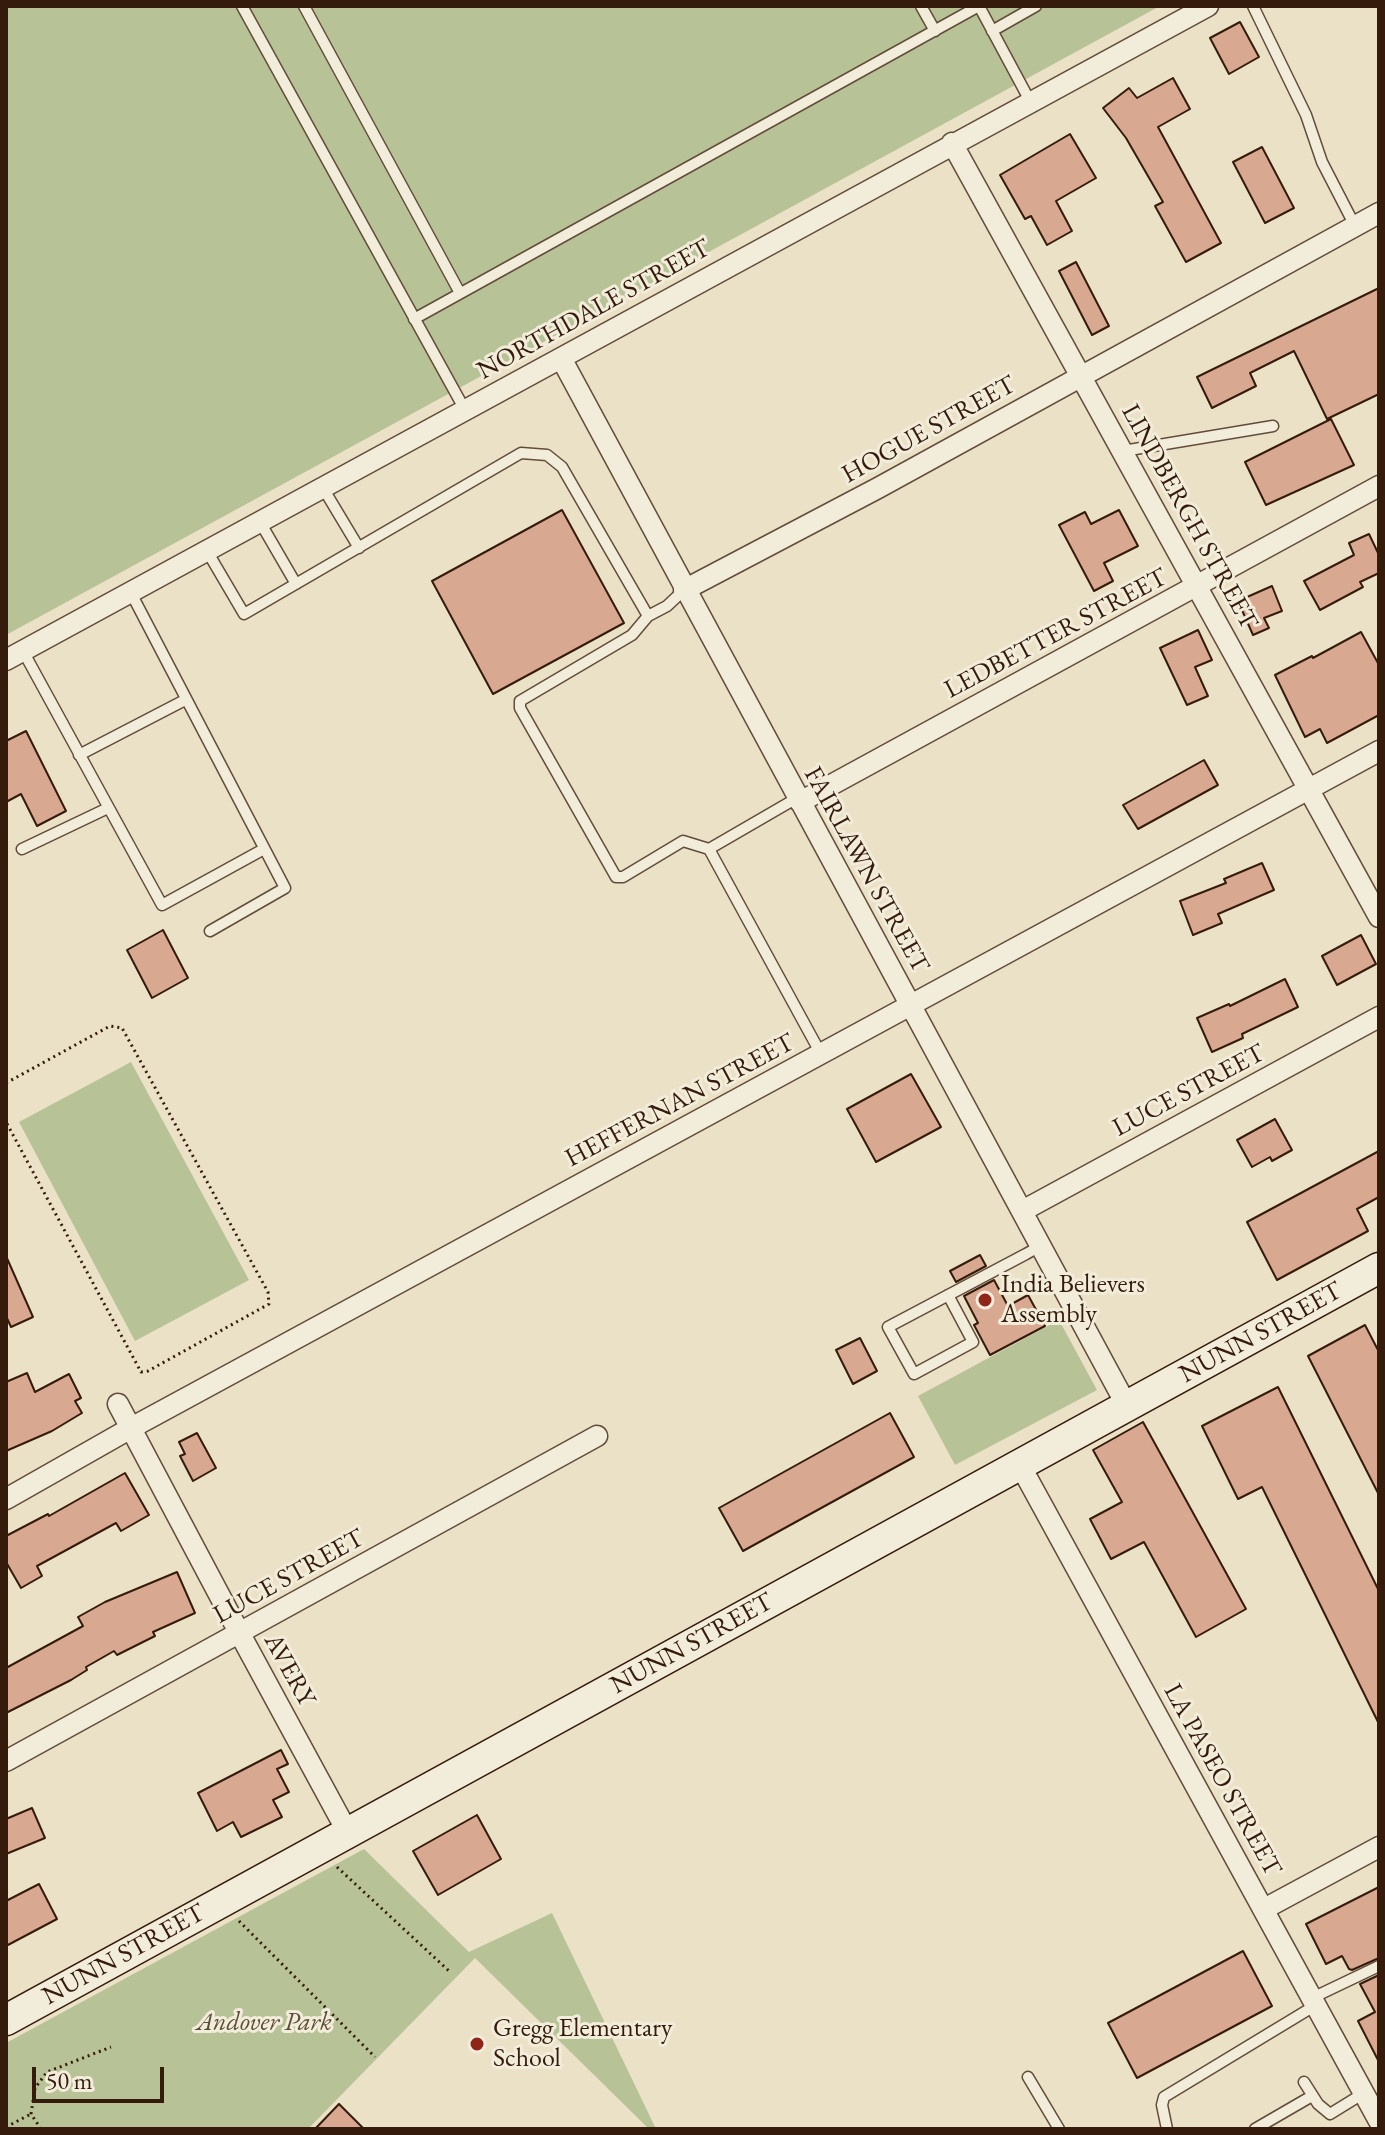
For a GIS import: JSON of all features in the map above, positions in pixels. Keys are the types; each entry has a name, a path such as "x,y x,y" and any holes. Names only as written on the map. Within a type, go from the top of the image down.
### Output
{"street":[{"name":"NORTHDALE STREET","path":"14,656 1208,6"},
{"name":"LINDBERGH STREET","path":"952,143 1379,917"},
{"name":"HOGUE STREET","path":"684,590 878,488 1379,213"},
{"name":"FAIRLAWN STREET","path":"561,358 798,800 1024,1210 1127,1406"},
{"name":"LEDBETTER STREET","path":"798,800 1379,486"},
{"name":"HEFFERNAN STREET","path":"6,1499 131,1428 1379,751"},
{"name":"LUCE STREET","path":"1024,1210 1379,1017"},
{"name":"NUNN STREET","path":"6,2020 1379,1268"},
{"name":"AVERY","path":"118,1404 348,1833"},
{"name":"LUCE STREET","path":"6,1761 597,1436"},
{"name":"LA PASEO STREET","path":"1020,1465 1379,2121"},
{"path":"1264,1909 1379,1847"}],"lane":[{"path":"242,6 465,410"},
{"path":"304,6 460,293"},
{"path":"921,6 935,31"},
{"path":"414,319 979,6 1030,101"},
{"path":"992,31 1036,6"},
{"path":"1253,6 1306,115 1322,162 1355,226"},
{"path":"1123,451 1273,426"},
{"path":"207,551 244,614 521,453 547,455 562,467 648,616"},
{"path":"323,488 359,548"},
{"path":"260,522 296,584"},
{"name":"HOGUE STREET","path":"684,590 667,606 648,616 632,635 520,701 520,708 616,877 623,877 683,841 709,849"},
{"path":"131,593 285,888 210,931"},
{"path":"14,656 79,755 162,905 264,849"},
{"path":"79,755 185,700"},
{"path":"798,800 709,849 821,1054"},
{"path":"22,849 108,808"},
{"path":"948,1295 973,1342 914,1374 888,1327 948,1295 1042,1245"},
{"path":"1167,2129 1162,2105 1164,2097 1314,2002 1379,1966"},
{"path":"1028,2077 1059,2129"},
{"path":"1304,2082 1318,2104 1330,2114 1364,2093"},
{"path":"1255,2129 1312,2096"}],"path":[{"path":"6,1083 110,1026 122,1028 268,1292 269,1304 148,1371 141,1372 6,1122"},
{"path":"318,1849 449,1971"},
{"path":"221,1902 270,1955 375,2057"},
{"path":"41,2129 31,2114 35,2088 47,2072 111,2047"},
{"path":"6,2127 31,2114"}],"green space":[{"path":"6,6 1160,6 6,635"},
{"path":"131,1062 249,1280 135,1341 19,1122"},
{"path":"1059,1320 1097,1390 955,1465 918,1396"},
{"name":"Andover Park","path":"364,1849 469,1952 552,1913 656,2129 649,2129 475,1958 308,2129 6,2129 6,2043"}],"building":[{"path":"1240,22 1259,57 1229,74 1210,38"},
{"path":"1173,78 1190,109 1158,127 1221,243 1186,262 1155,206 1163,202 1126,138 1103,108 1129,88 1137,98"},
{"path":"1070,134 1096,178 1056,201 1072,231 1047,245 1031,216 1025,219 1000,175"},
{"path":"1262,147 1294,208 1265,223 1233,162"},
{"path":"1076,262 1109,326 1092,335 1059,271"},
{"path":"1379,288 1379,394 1327,419 1294,351 1250,373 1256,386 1212,408 1197,377"},
{"path":"1331,419 1354,465 1266,505 1245,462"},
{"path":"562,510 624,623 493,694 432,581"},
{"path":"1119,510 1138,546 1104,563 1113,581 1094,591 1059,525 1085,512 1091,524"},
{"path":"1369,534 1379,555 1379,573 1360,582 1363,587 1320,610 1304,581 1354,555 1349,543"},
{"path":"1272,586 1282,611 1264,618 1269,628 1253,635 1238,601"},
{"path":"1198,630 1212,660 1195,667 1208,696 1187,705 1160,648"},
{"path":"1361,632 1379,665 1379,715 1327,743 1320,729 1305,737 1275,675"},
{"path":"26,731 66,811 37,826 21,794 6,802 6,741"},
{"path":"1204,760 1218,785 1138,829 1123,805"},
{"path":"1262,863 1274,890 1218,914 1222,923 1193,935 1180,901 1226,883 1224,879"},
{"path":"163,930 188,978 152,998 127,950"},
{"path":"1361,935 1376,964 1337,985 1322,956"},
{"path":"1285,979 1298,1007 1212,1052 1197,1018"},
{"path":"911,1074 941,1127 876,1162 847,1109"},
{"path":"1275,1119 1292,1150 1252,1167 1237,1140"},
{"path":"1379,1151 1379,1197 1357,1209 1368,1231 1277,1280 1247,1222"},
{"path":"980,1255 986,1266 956,1282 950,1271"},
{"path":"6,1256 33,1317 11,1327 6,1316"},
{"name":"India Believers Assembly","path":"994,1280 1008,1306 1028,1295 1045,1326 990,1355 974,1325 978,1323 964,1296"},
{"path":"1365,1325 1379,1352 1379,1495 1308,1356"},
{"path":"860,1338 877,1371 853,1384 836,1350"},
{"path":"27,1373 35,1392 69,1374 81,1398 75,1401 82,1413 52,1431 6,1451 6,1382"},
{"path":"1278,1387 1379,1591 1379,1724 1262,1487 1238,1499 1202,1426"},
{"path":"890,1413 914,1457 743,1551 719,1508"},
{"path":"1143,1422 1246,1609 1196,1637 1144,1542 1111,1559 1090,1519 1122,1502 1093,1450"},
{"path":"197,1433 216,1468 193,1481 180,1456 185,1454 179,1442"},
{"path":"125,1473 149,1515 121,1531 116,1523 37,1566 42,1576 21,1588 6,1562 6,1536 49,1516"},
{"path":"177,1572 195,1613 153,1632 155,1636 117,1655 114,1651 71,1680 6,1713 6,1668 83,1626 78,1617 105,1602"},
{"path":"281,1750 288,1764 277,1769 289,1792 273,1800 282,1817 241,1837 233,1822 217,1831 198,1793"},
{"path":"32,1808 45,1838 6,1854 6,1819"},
{"path":"477,1815 501,1859 438,1895 413,1851"},
{"path":"39,1884 57,1919 6,1946 6,1901"},
{"path":"1379,1887 1379,1958 1352,1970 1342,1956 1326,1964 1306,1924"},
{"path":"1243,1951 1272,2006 1137,2078 1108,2023"},
{"path":"1379,1975 1379,2062 1358,2021 1375,2012 1360,1984"},
{"path":"339,2104 364,2129 315,2129"}],"place":[{"name":"India Believers Assembly","path":"985,1300"},
{"name":"Gregg Elementary School","path":"477,2044"}]}
